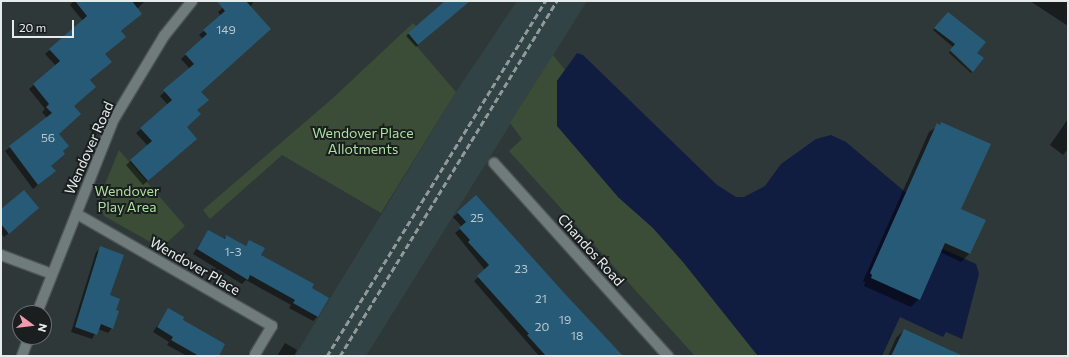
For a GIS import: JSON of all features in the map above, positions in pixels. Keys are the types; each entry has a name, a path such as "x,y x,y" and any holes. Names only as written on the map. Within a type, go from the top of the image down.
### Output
{"street":[{"name":"Wendover Road","path":"40,305 114,119 164,36 192,1"},
{"name":"Chandos Road","path":"494,163 668,356"},
{"name":"Wendover Place","path":"77,214 272,326 255,354"},
{"path":"1,255 52,274"},
{"path":"22,356 26,345"}],"shaded area":[{"path":"517,1 587,1 366,356 295,356 456,92"}],"green space":[{"name":"Wendover Place Allotments","path":"413,23 416,26 407,35 456,92 381,213 282,155 210,219 203,210 333,98"},
{"path":"553,55 565,70 557,81 618,197 653,228 683,262 758,356 695,356 509,151 522,139 510,123"},
{"name":"Wendover Play Area","path":"119,150 185,226 161,248 104,216 98,201"}],"water":[{"path":"577,53 583,55 717,185 736,197 744,197 765,186 781,164 816,139 831,135 846,142 917,202 943,249 976,264 979,274 962,339 946,332 943,337 900,317 882,356 758,356 683,262 653,228 618,197 557,126 557,81"}],"building":[{"path":"75,1 132,1 142,14 121,31 126,37 105,54 112,62 90,80 96,87 74,106 81,114 59,134 69,146 63,151 65,154 51,166 56,171 38,185 9,146 52,113 46,107 49,104 33,84 60,61 49,49 87,16"},
{"path":"217,1 246,1 271,29 201,92 209,100 197,110 201,114 187,127 197,139 148,181 130,160 152,141 140,128 172,100 163,90 194,64 185,54 207,34 203,30 225,11"},
{"path":"445,1 470,1 418,45 408,33"},
{"path":"948,12 986,42 977,53 984,58 973,72 950,50 955,44 934,28"},
{"path":"941,122 991,144 961,209 986,220 970,254 945,243 920,300 871,278 872,275 870,273 937,123 940,125"},
{"path":"24,190 39,208 9,234 1,224 1,209"},
{"path":"476,195 623,356 546,356 527,335 529,334 477,276 489,265 468,242 470,240 459,228 466,222 457,212"},
{"path":"208,230 225,239 226,235 246,246 249,240 265,248 261,255 314,284 312,288 329,298 318,317 293,303 295,300 250,275 248,280 197,249"},
{"path":"100,246 124,255 110,295 120,299 116,310 119,311 113,329 101,324 97,335 75,327"},
{"path":"168,308 184,317 183,320 225,344 219,356 199,356 171,340 173,337 157,327"},
{"path":"904,329 963,356 891,356"}],"railway":[{"path":"327,356 545,1"},
{"path":"340,356 557,1"}]}
